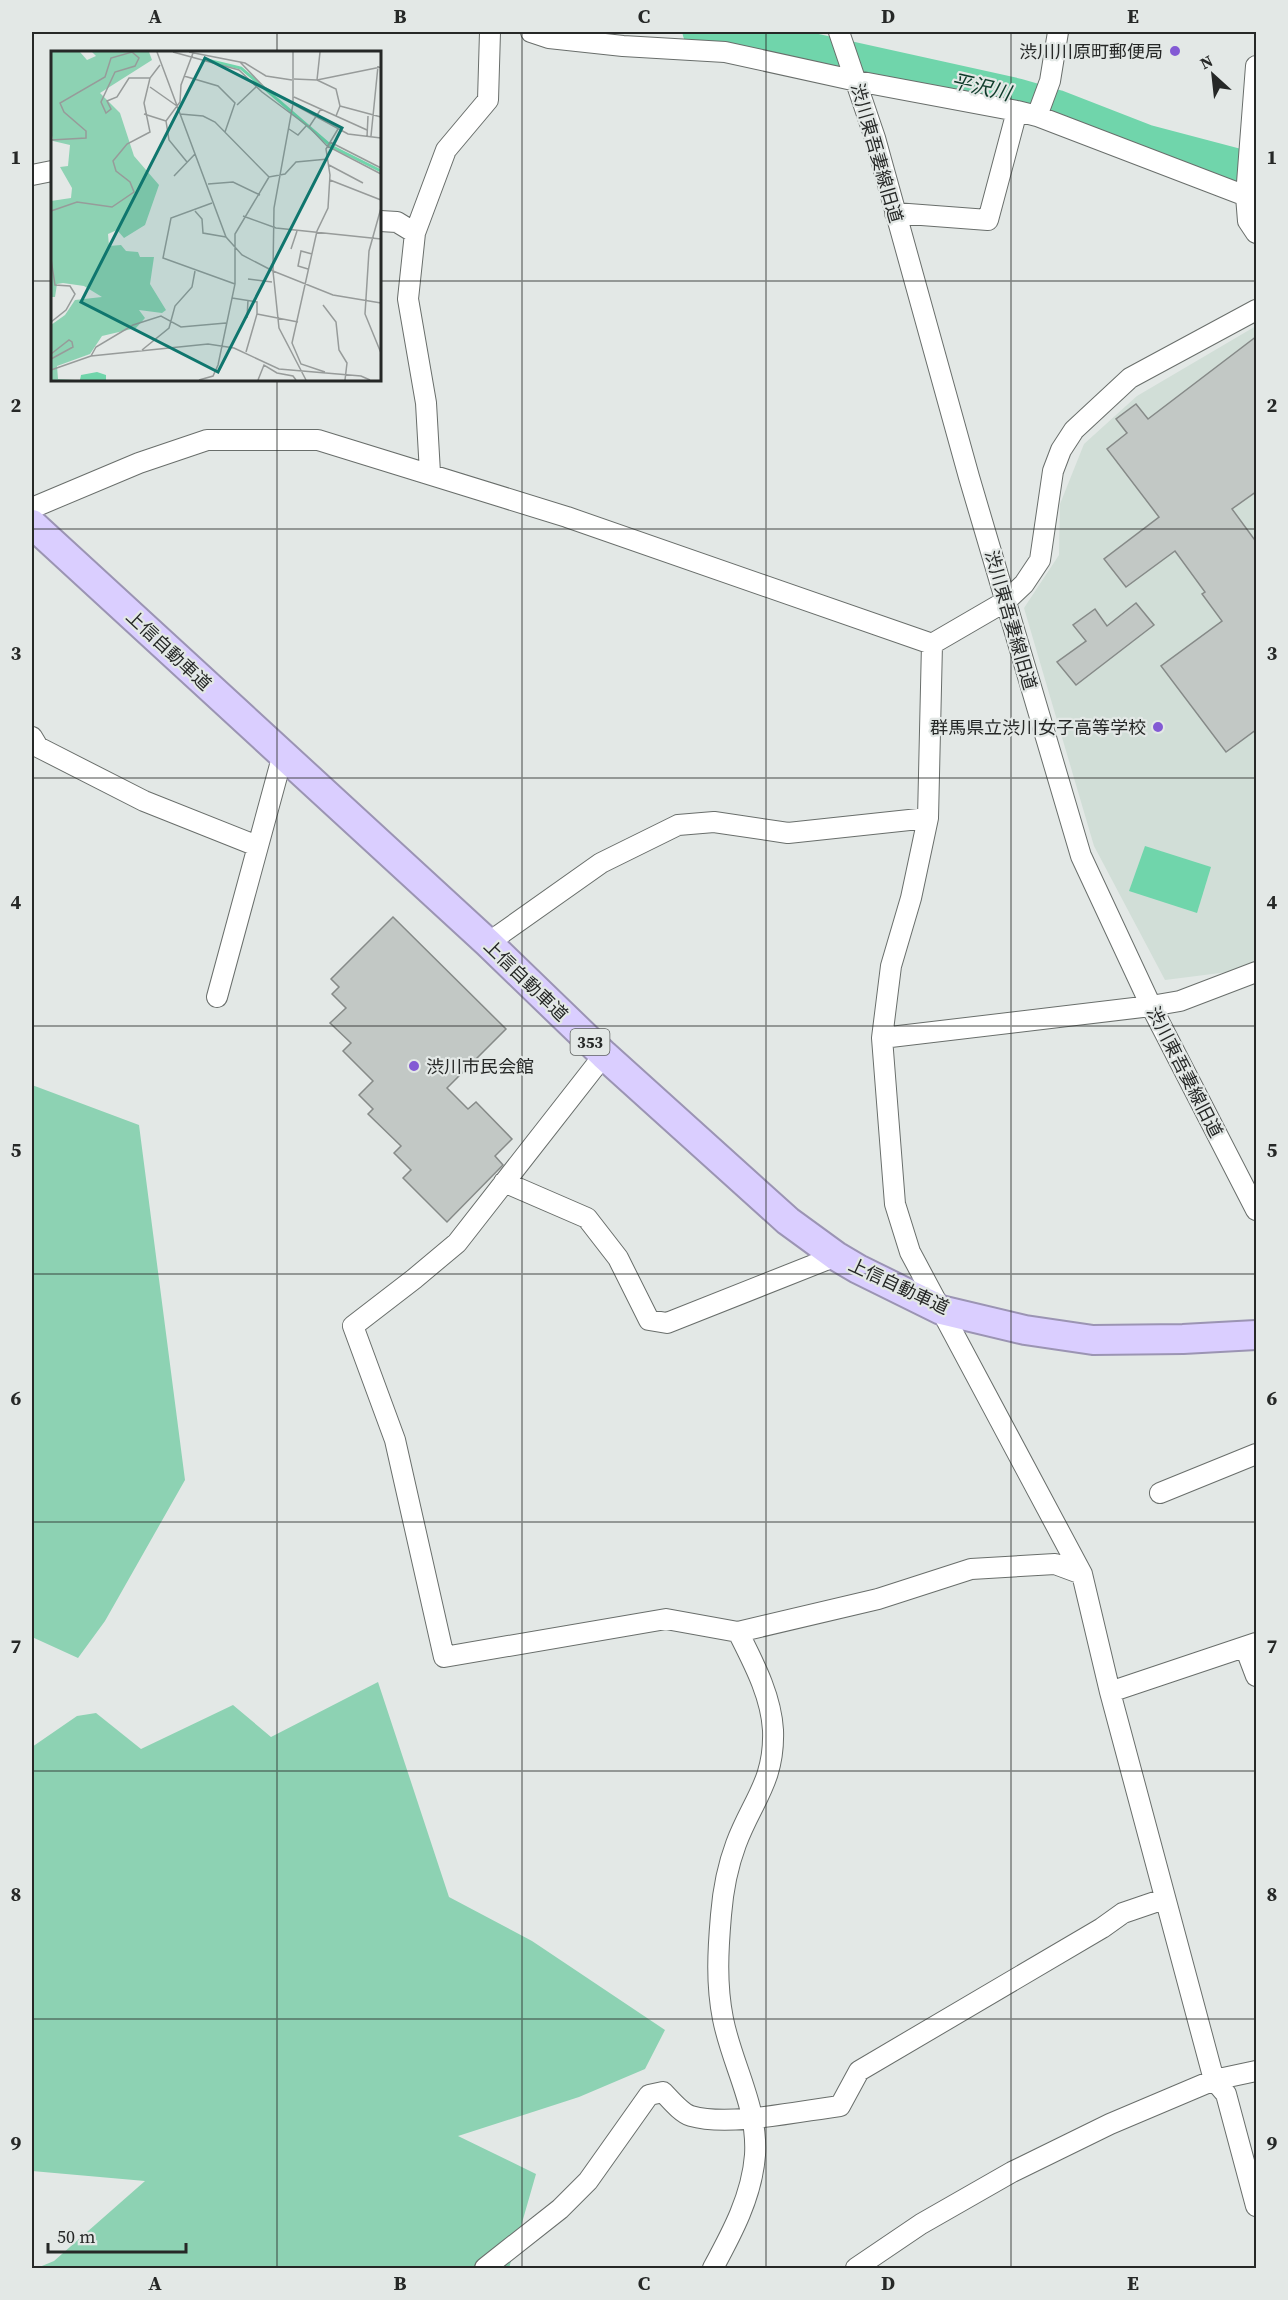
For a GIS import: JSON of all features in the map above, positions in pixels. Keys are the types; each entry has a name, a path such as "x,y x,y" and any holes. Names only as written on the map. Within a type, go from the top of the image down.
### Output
{"highway":[{"name":"上信自動車道","path":"32,524 488,943 604,1055 788,1221 836,1256 941,1310 1025,1329 1094,1340 1257,1335"}],"street":[{"path":"430,473 426,403 408,299 415,233 446,150 488,100 490,32"},
{"path":"531,32 549,38 623,46 725,52 855,76 1017,111 1038,113 1250,193"},
{"path":"1038,113 1050,81 1058,32"},
{"name":"渋川東吾妻線旧道","path":"840,33 875,138 969,477 1081,856 1151,1006 1257,1210"},
{"path":"1257,66 1248,221 1257,233"},
{"path":"896,213 988,220 1017,111"},
{"path":"32,175 51,171"},
{"path":"381,221 397,222 415,233"},
{"path":"32,508 139,463 207,440 318,440 567,517 932,644 1006,601 1024,584 1040,560 1053,471 1061,450 1074,430 1130,378 1257,310"},
{"path":"932,644 928,818 911,898 891,966 882,1038 895,1204 910,1252 1082,1574 1110,1692 1214,2080 1226,2094 1257,2206"},
{"path":"32,737 38,747 144,801 256,846"},
{"path":"217,997 256,846 283,754"},
{"path":"488,943 601,863 678,825 714,822 788,833 928,818"},
{"path":"882,1038 1151,1006 1179,1001 1257,972"},
{"path":"604,1055 457,1242 414,1279 352,1326 395,1440 444,1657 666,1618 738,1632 878,1599 971,1569 1055,1564 1082,1574"},
{"path":"504,1182 587,1218 618,1258 649,1320 667,1323 836,1256"},
{"path":"1160,1493 1257,1454"},
{"path":"713,2268 735,2229 746,2197 755,2156 754,2118 723,2019 717,1966 724,1882 736,1843 763,1790 772,1758 773,1728 762,1680 738,1632"},
{"path":"1110,1692 1251,1645 1257,1676"},
{"path":"485,2268 560,2209 588,2181 649,2095 663,2092 689,2115 714,2118 754,2118 840,2106 859,2071 1102,1928 1123,1913 1164,1899"},
{"path":"856,2268 921,2223 1012,2172 1110,2124 1214,2080 1257,2071"}],"shaded area":[{"name":"群馬県立渋川女子高等学校","path":"1256,326 1256,963 1236,971 1165,980 1094,846 1024,608 1059,555 1060,504 1084,444 1137,396"},
{"path":"1145,846 1211,867 1197,913 1129,891"},
{"path":"32,1085 139,1125 185,1480 105,1621 78,1658 32,1637"},
{"path":"378,1682 449,1897 532,1941 665,2030 645,2069 579,2097 458,2136 536,2174 509,2268 37,2268 54,2261 145,2181 32,2171 32,1747 77,1716 96,1713 141,1749 233,1705 271,1737"}],"building":[{"path":"1257,336 1257,491 1232,509 1257,543 1257,729 1226,752 1161,666 1222,621 1202,594 1205,592 1175,551 1126,587 1104,559 1159,517 1107,449 1127,433 1116,419 1136,404 1148,419"},
{"path":"1136,603 1154,625 1076,685 1057,662 1086,641 1073,625 1095,609 1107,626"},
{"name":"渋川市民会館","path":"393,917 506,1029 447,1088 468,1109 476,1102 512,1139 495,1156 503,1165 447,1222 403,1178 411,1170 394,1153 401,1146 368,1114 373,1109 359,1095 373,1081 343,1051 351,1043 330,1023 346,1008 332,994 339,987 331,979"}],"waterway":[{"name":"平沢川","path":"699,32 797,46 1018,95 1056,106 1146,141 1256,170"}],"place":[{"name":"渋川川原町郵便局","path":"1175,51"},
{"name":"群馬県立渋川女子高等学校","path":"1158,727"},
{"name":"渋川市民会館","path":"414,1066"}]}
